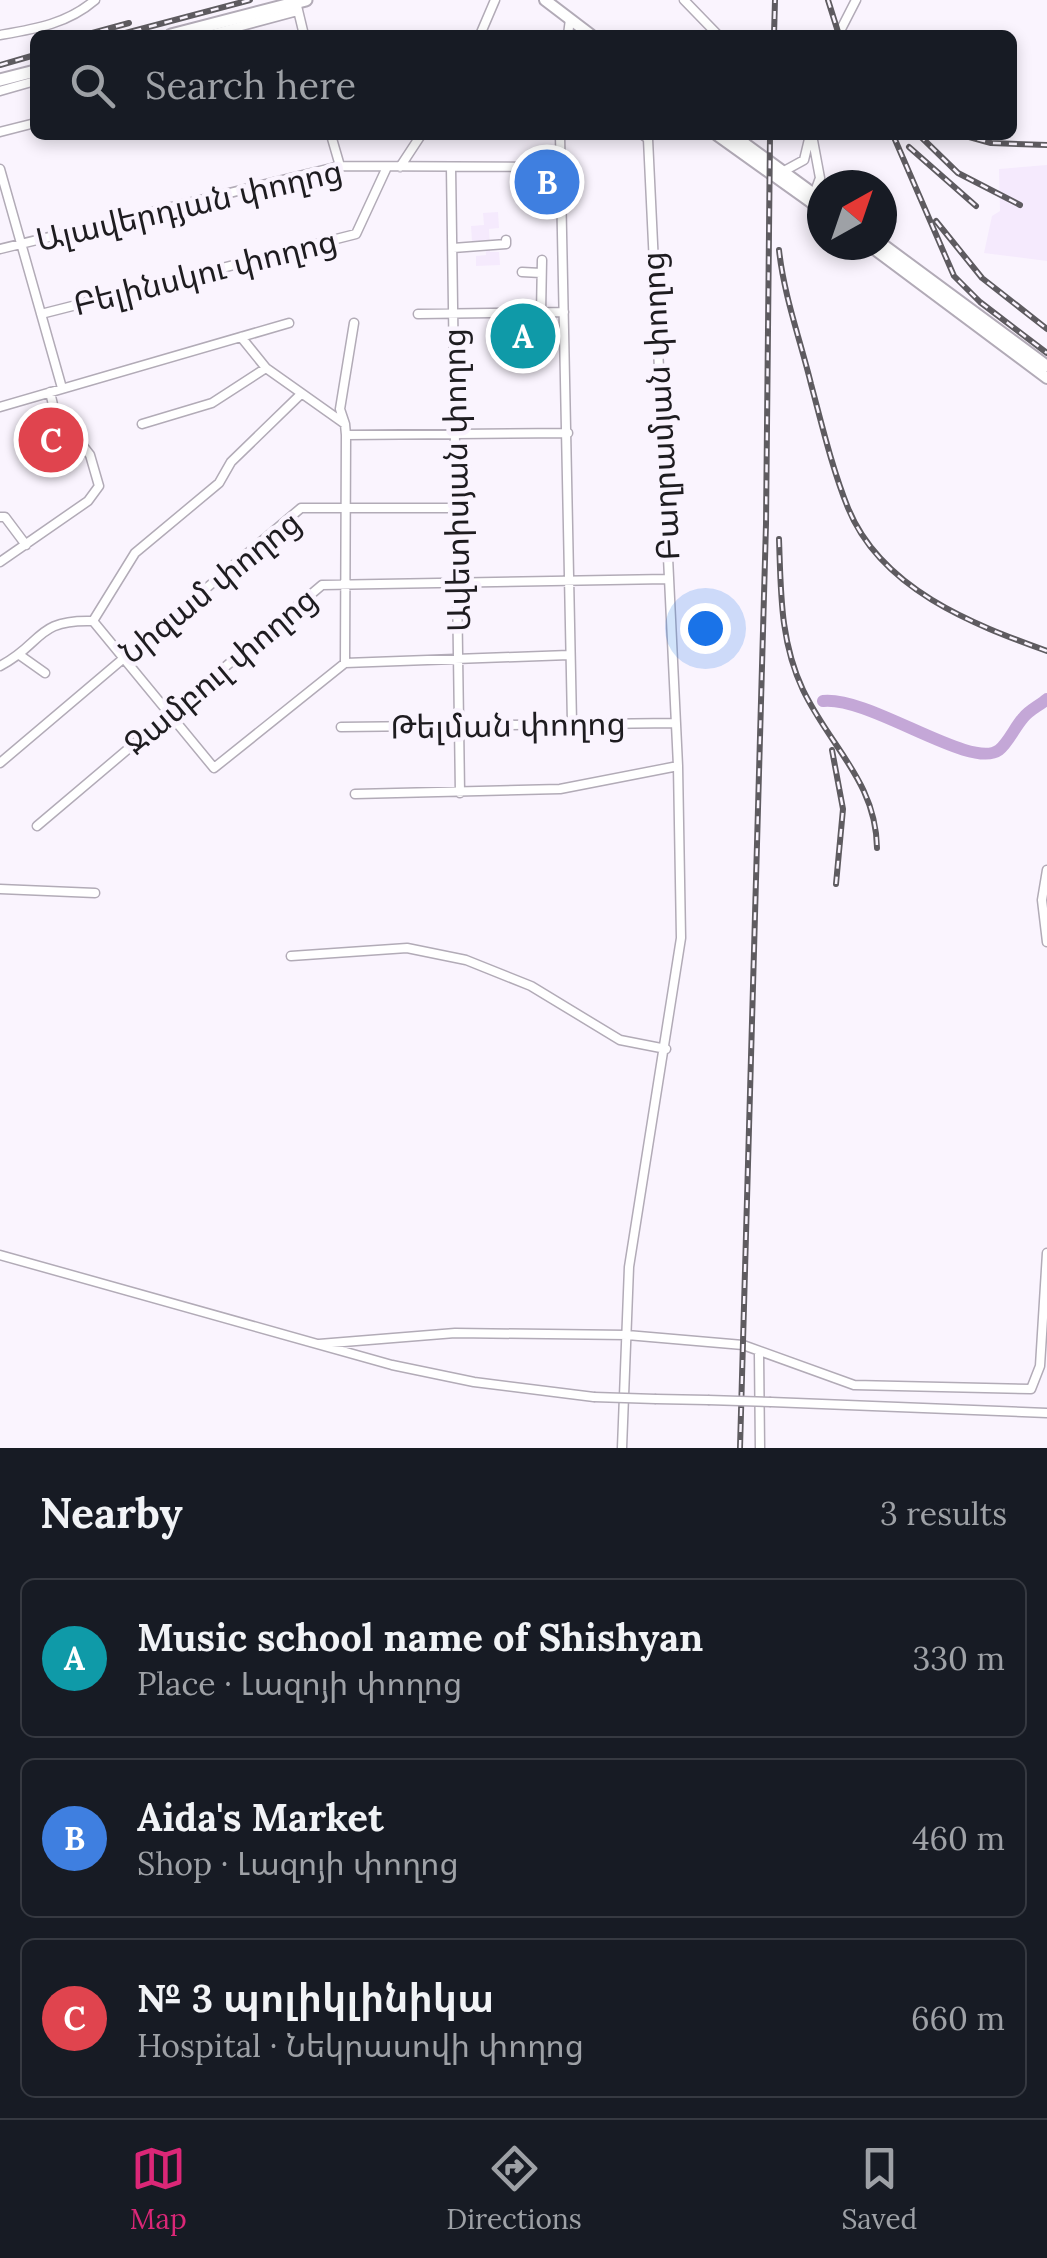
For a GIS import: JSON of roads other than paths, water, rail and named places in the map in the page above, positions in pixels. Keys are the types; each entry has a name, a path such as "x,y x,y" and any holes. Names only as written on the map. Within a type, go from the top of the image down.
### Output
{"highway":[{"path":"192,30 300,4"},
{"path":"0,80 30,72"}],"main road":[{"path":"546,0 585,30"},
{"path":"725,140 807,192"},
{"path":"740,140 807,190"},
{"path":"897,255 1047,366"},
{"path":"890,260 1047,378"}],"street":[{"path":"31,30 80,13 95,0"},
{"path":"482,30 496,0"},
{"path":"684,0 713,30"},
{"path":"841,30 856,0"},
{"path":"223,30 300,4 303,30"},
{"path":"569,30 570,19"},
{"path":"0,35 30,30"},
{"path":"0,91 30,83"},
{"path":"0,132 30,123"},
{"path":"332,140 340,166"},
{"path":"400,167 418,140"},
{"path":"560,140 572,724"},
{"name":"Բաղրամյան փողոց","path":"622,1448 630,1266 681,938 678,766 648,140"},
{"path":"784,171 804,160 810,140"},
{"path":"812,140 818,170"},
{"name":"Ալավերդյան փողոց","path":"0,249 340,166 558,167"},
{"name":"Բելինսկու փողոց","path":"41,314 356,234 387,167"},
{"name":"Ավետիսյան փողոց","path":"451,167 460,793"},
{"path":"0,169 62,388"},
{"path":"453,248 506,240"},
{"path":"541,313 542,260"},
{"path":"522,272 541,273"},
{"path":"418,314 564,312"},
{"path":"346,663 346,435 340,409 354,323"},
{"path":"0,408 289,324"},
{"path":"242,337 266,368 345,424"},
{"path":"142,424 212,403 266,368"},
{"path":"0,562 88,502 99,486 90,455 54,409 50,392"},
{"path":"93,622 134,553 219,483 231,462 300,394"},
{"path":"346,435 568,434"},
{"name":"Նիզամ փողոց","path":"0,763 301,508 456,508"},
{"path":"0,518 5,517 26,546"},
{"name":"Ջամբուլ փողոց","path":"37,826 322,585 667,579"},
{"path":"0,666 22,656 38,634 62,620 93,622 214,768 346,663 569,655"},
{"path":"22,656 45,673"},
{"name":"Թելման փողոց","path":"342,727 675,723"},
{"path":"355,794 560,788 678,766"},
{"path":"1047,870 1042,900 1047,942"},
{"path":"0,889 95,894"},
{"path":"291,956 407,948 466,960 531,986 620,1040 666,1049"},
{"path":"1031,1388 1040,1366 1047,1253"},
{"path":"0,1254 319,1344 474,1382 594,1396 1047,1413"},
{"path":"319,1344 454,1333 627,1335 743,1345 758,1354 854,1384 1031,1388 1047,1371"},
{"path":"758,1354 760,1448"}],"waterway":[{"path":"823,701 866,709 943,742 985,754 999,750 1025,715 1047,699"}],"railway":[{"path":"137,30 250,0"},
{"path":"774,30 775,0"},
{"path":"828,0 837,30"},
{"path":"103,30 129,23"},
{"path":"0,65 30,56"},
{"path":"740,1448 766,524 770,140"},
{"path":"895,140 954,276 980,302 1047,353"},
{"path":"924,140 958,173 1020,205"},
{"path":"980,140 1047,145"},
{"path":"909,147 976,206"},
{"path":"936,221 982,278 1047,329"},
{"path":"779,250 788,301 832,462 848,508 863,536 882,561 932,600 989,629 1047,651"},
{"path":"779,539 783,616 795,672 814,711 861,784 875,825 877,848"},
{"path":"832,750 843,809 836,884"}],"place":[{"name":"Aida's Market","path":"547,182"},
{"name":"Music school name of Shishyan","path":"523,336"},
{"name":"№ 3 պոլիկլինիկա","path":"51,440"}]}
